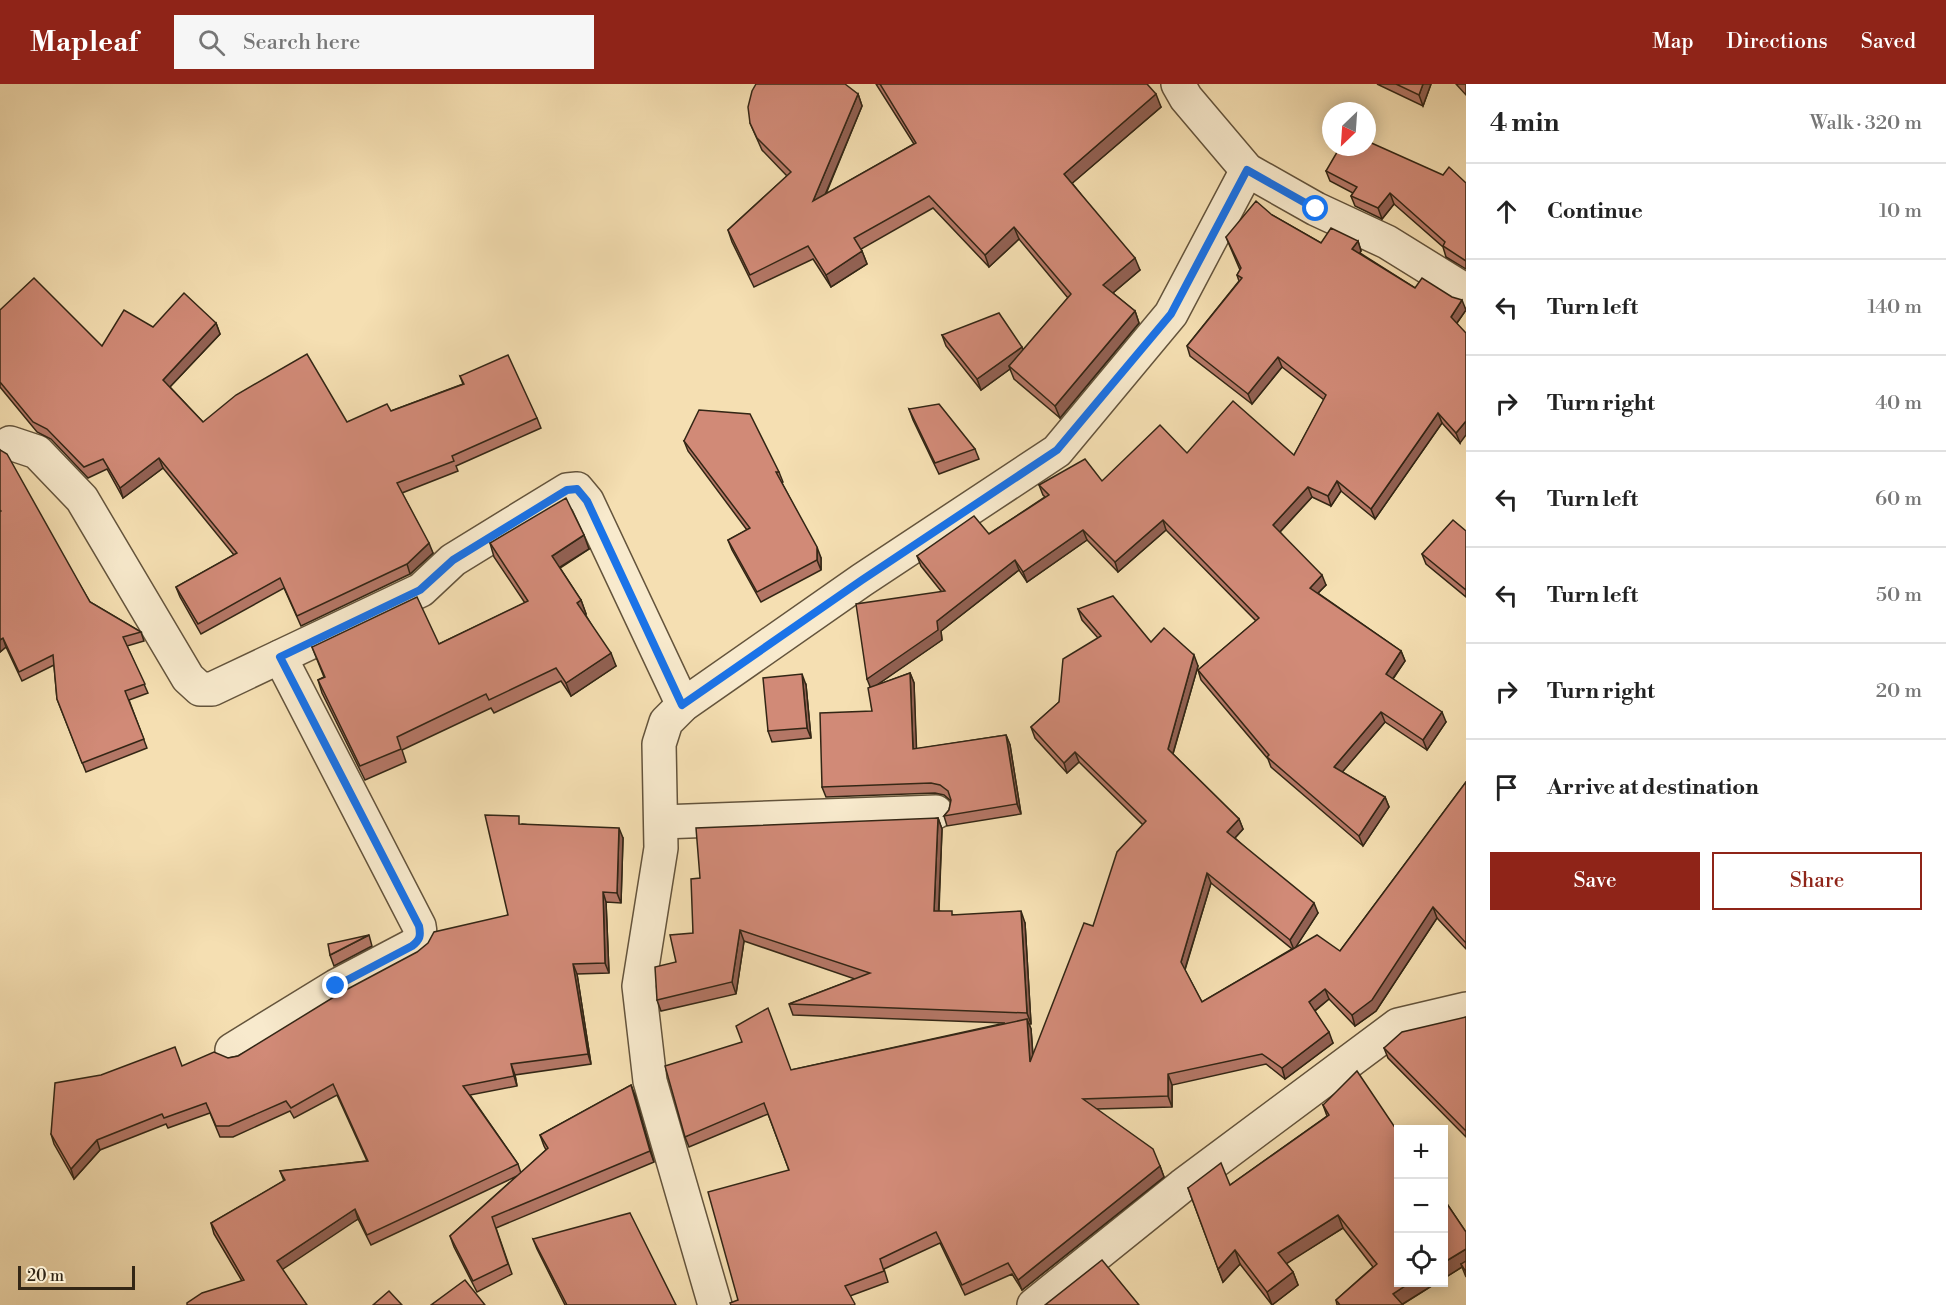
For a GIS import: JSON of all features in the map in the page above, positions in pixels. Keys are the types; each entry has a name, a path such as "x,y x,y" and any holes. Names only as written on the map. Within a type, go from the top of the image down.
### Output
{"street":[{"path":"1178,84 1186,98 1247,170 1316,209 1387,242 1466,291"},
{"path":"715,1305 650,1081 639,986 662,848 659,744 666,722 682,705 862,580 1057,450 1171,314 1247,170"},
{"path":"10,443 37,452 82,499 188,678 200,689 212,689 420,590 453,560 567,490 577,489 587,501 682,705"},
{"path":"232,1050 336,986 412,946 417,942 421,933 280,657"},
{"path":"661,822 936,812"},
{"path":"1034,1305 1182,1186 1398,1025 1466,1009"}],"building":[{"path":"756,84 845,84 858,94 813,201 916,143 880,84 1147,84 1156,94 1064,174 1135,258 1103,285 1135,311 1055,406 1009,366 1071,294 1014,227 985,255 929,196 854,238 862,251 826,275 808,246 750,275 728,230 791,172 757,138 750,123 748,107"},
{"path":"1396,84 1423,84 1419,95"},
{"path":"1376,145 1443,175 1449,167 1466,183 1466,261 1443,246 1445,242 1390,193 1378,208 1351,196 1357,187 1326,171 1335,156 1376,156"},
{"path":"1256,201 1272,215 1321,243 1331,228 1358,241 1352,249 1415,288 1422,278 1452,297 1462,300 1451,317 1466,333 1466,421 1456,433 1438,413 1371,509 1337,481 1328,496 1308,487 1273,525 1322,575 1310,588 1401,651 1386,674 1442,712 1423,740 1381,712 1334,767 1385,797 1359,836 1267,757 1269,755 1198,670 1259,618 1163,520 1115,562 1083,530 1023,572 1015,560 937,621 938,630 867,679 856,604 945,591 917,556 974,516 989,534 1049,495 1039,485 1085,459 1102,481 1160,425 1187,453 1233,401 1294,455 1326,395 1278,357 1248,394 1187,346 1242,278 1237,275 1241,268 1226,237"},
{"path":"34,278 102,346 124,310 153,327 184,293 216,323 163,380 203,422 236,395 307,354 347,422 387,404 391,411 464,384 460,376 508,355 537,418 452,456 454,461 397,483 429,543 407,564 297,616 280,578 198,624 176,587 237,553 159,458 120,488 103,459 84,467 47,429 33,422 0,382 0,310"},
{"path":"999,313 1022,347 977,379 942,335"},
{"path":"939,404 975,449 935,463 909,409"},
{"path":"699,410 750,414 779,472 776,472 817,547 817,560 757,592 728,540 750,528 684,441"},
{"path":"0,450 7,454 90,602 141,632 123,637 145,684 125,691 144,739 82,763 57,699 53,655 19,672 3,638 0,640"},
{"path":"566,498 584,535 552,556 581,600 577,603 611,653 566,683 556,668 489,700 486,694 397,737 401,749 360,766 318,680 325,677 312,647 417,597 439,644 528,601 490,543"},
{"path":"1453,520 1466,531 1466,590 1422,554"},
{"path":"1113,596 1151,642 1164,628 1194,655 1168,749 1239,819 1227,832 1314,903 1290,940 1207,873 1181,962 1202,1002 1317,935 1340,951 1466,782 1466,943 1433,907 1372,1000 1352,1015 1325,989 1309,1002 1329,1032 1282,1068 1262,1054 1168,1074 1168,1096 1083,1099 1153,1149 1160,1166 1018,1280 1008,1263 962,1285 936,1232 880,1259 884,1271 845,1286 854,1305 731,1305 730,1303 738,1300 708,1192 789,1170 764,1103 685,1137 665,1066 742,1042 736,1026 768,1008 791,1070 1027,1019 1030,1062 1084,923 1093,926 1117,852 1146,821 1075,752 1064,763 1031,727 1059,702 1063,659 1101,636 1078,609"},
{"path":"910,673 913,749 1006,735 1017,804 944,816 949,810 951,800 948,791 940,785 931,783 822,787 820,713 872,711 868,688"},
{"path":"802,674 807,728 768,731 763,678"},
{"path":"485,815 519,816 519,824 619,828 617,893 603,892 605,963 573,964 588,1054 511,1064 514,1076 463,1086 518,1164 367,1235 355,1209 277,1261 307,1305 187,1305 202,1293 244,1280 211,1223 285,1180 280,1171 368,1161 333,1084 291,1108 286,1101 229,1126 216,1126 206,1103 164,1118 162,1114 97,1140 71,1169 51,1134 55,1083 101,1075 175,1047 182,1066 214,1052 228,1058 238,1056 342,992 417,952 428,943 434,932 508,915"},
{"path":"938,818 934,911 952,911 952,915 1021,911 1027,1013 789,1004 870,973 740,930 732,982 657,1000 655,967 676,962 670,935 693,933 691,879 700,878 696,828"},
{"path":"369,935 330,955 328,944"},
{"path":"1466,1017 1466,1131 1384,1048 1402,1032"},
{"path":"1357,1071 1394,1126 1394,1287 1404,1287 1393,1294 1403,1305 1340,1305 1336,1300 1377,1264 1338,1215 1278,1253 1293,1272 1267,1292 1235,1250 1218,1269 1188,1188 1221,1163 1230,1185 1329,1115 1323,1105"},
{"path":"631,1085 650,1151 492,1217 508,1264 473,1281 450,1236 548,1148 540,1135"},
{"path":"1448,1205 1466,1232 1466,1249 1448,1260"},
{"path":"630,1213 676,1305 567,1305 533,1239"},
{"path":"1102,1260 1139,1305 1045,1305"},
{"path":"1466,1261 1466,1272 1461,1264"},
{"path":"465,1280 485,1305 431,1305"},
{"path":"389,1291 402,1305 373,1305"}],"route":[{"path":"336,986 412,946 420,939 421,933 280,657 420,590 453,560 567,490 577,489 587,501 682,705 862,580 1057,450 1171,314 1247,170 1316,209"}]}
